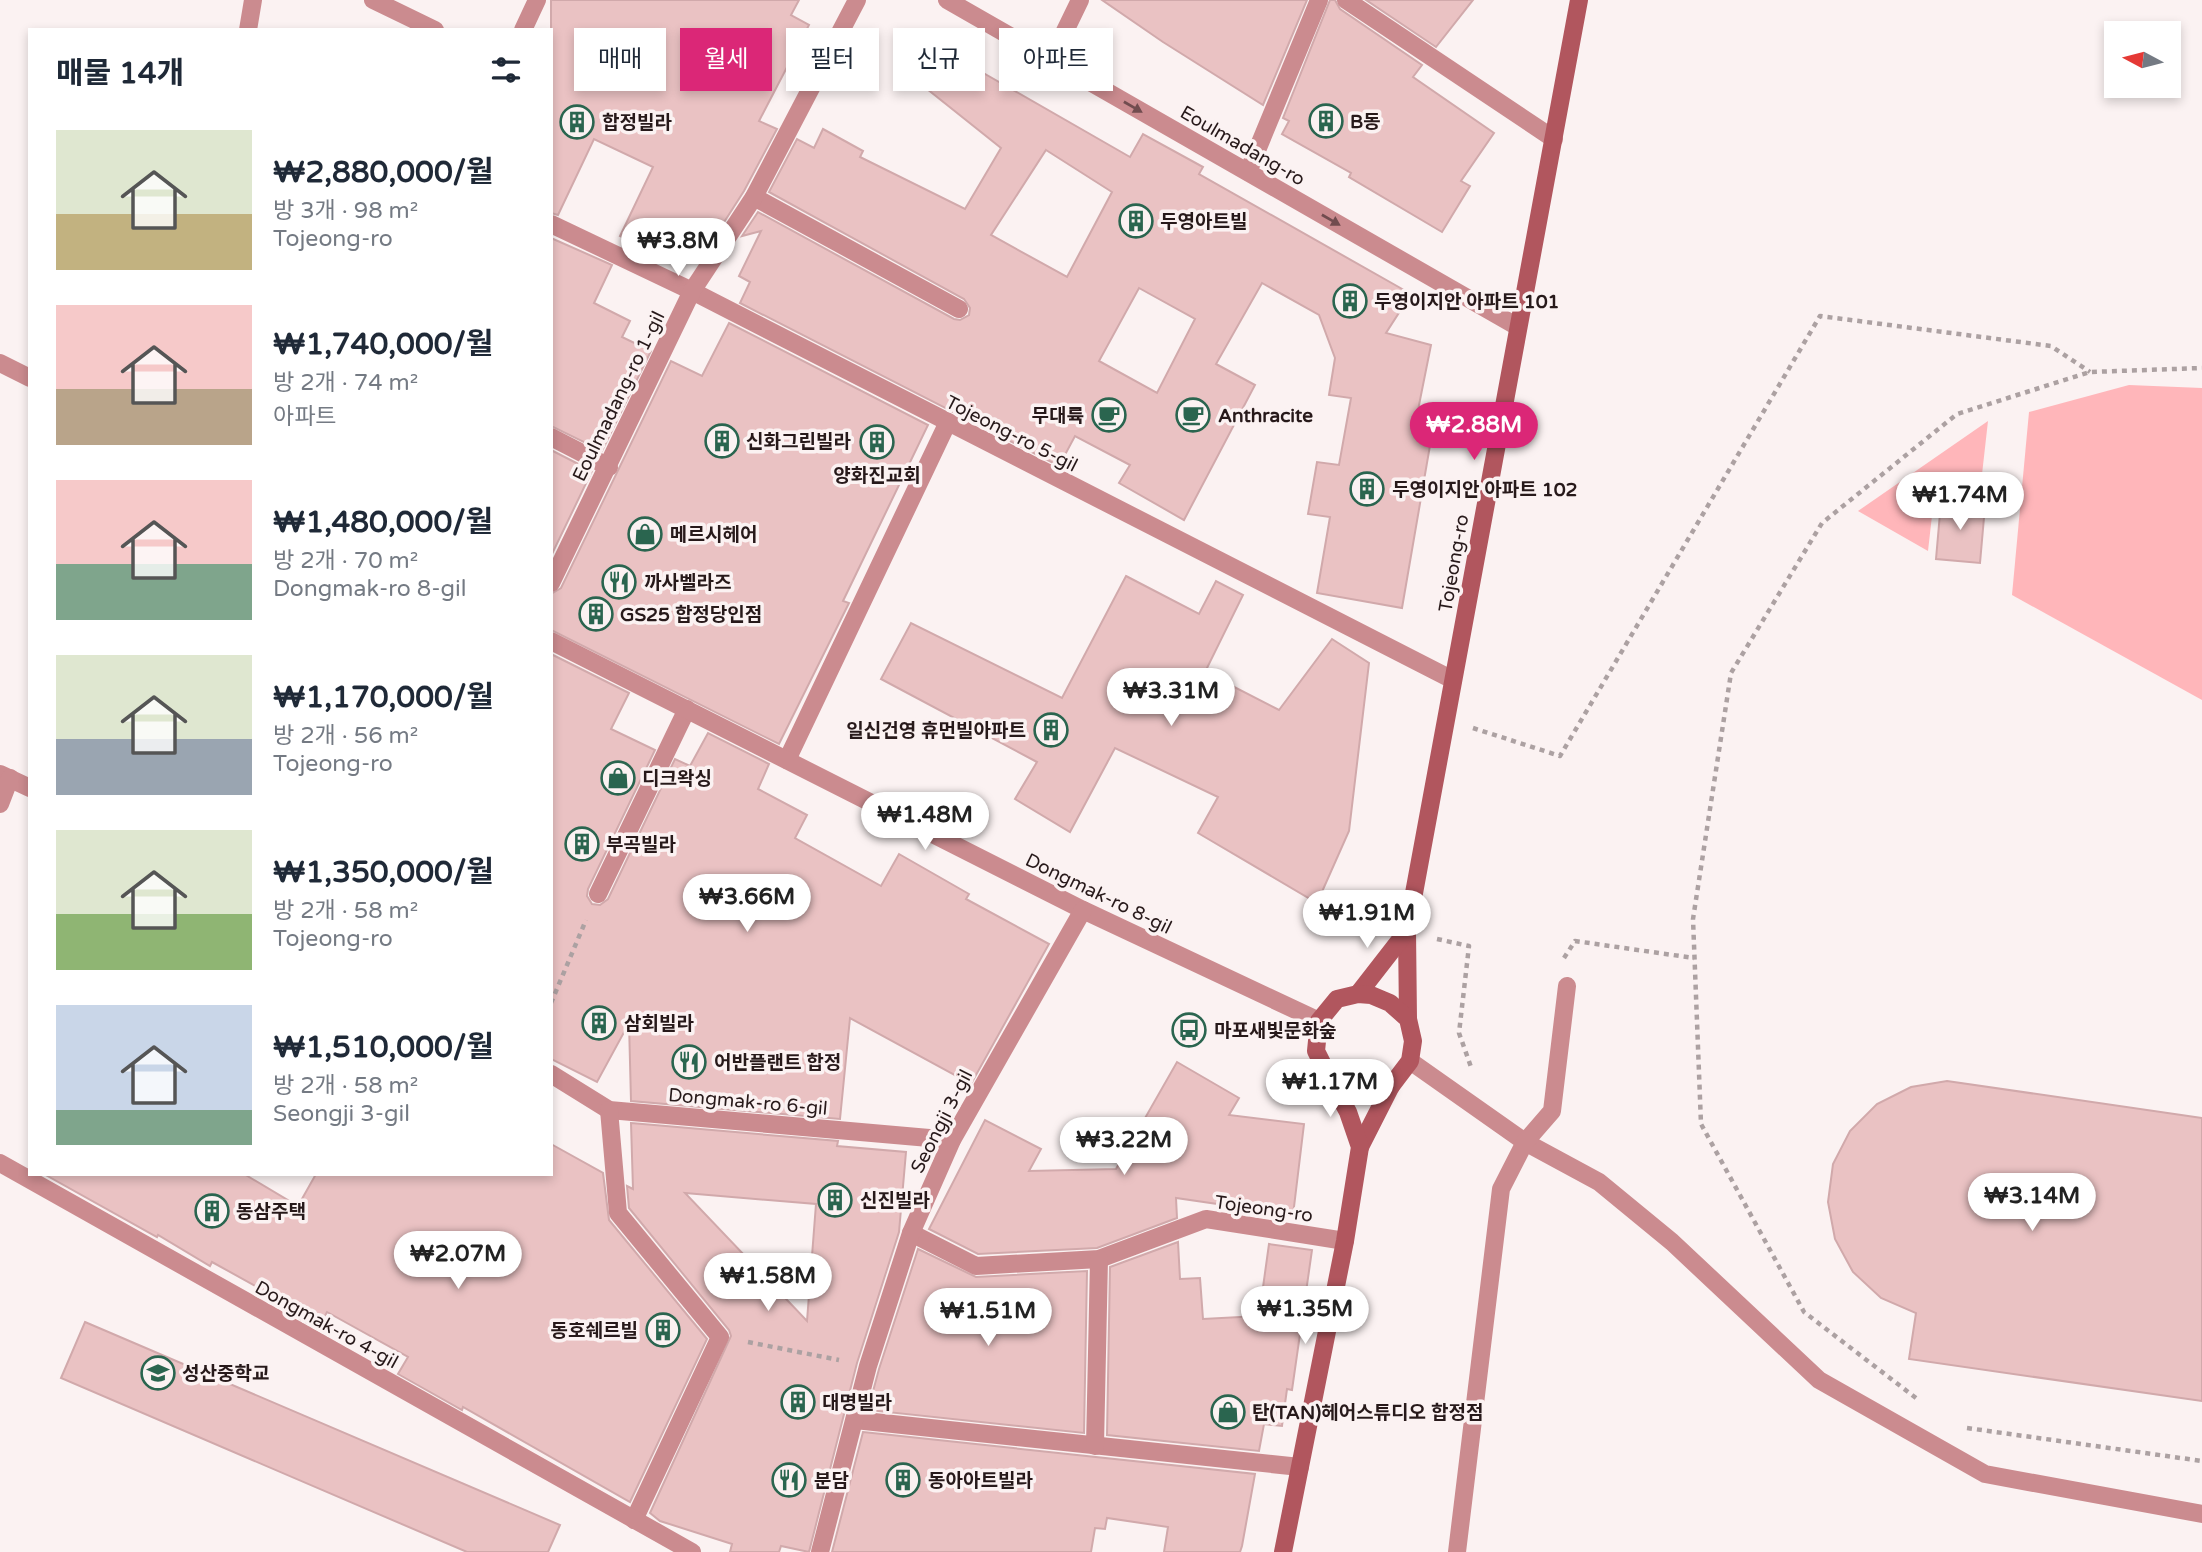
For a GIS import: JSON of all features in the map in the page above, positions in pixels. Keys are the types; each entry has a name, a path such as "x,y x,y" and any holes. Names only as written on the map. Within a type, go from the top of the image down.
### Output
{"street":[{"path":"248,28 253,0"},
{"path":"373,0 431,28"},
{"path":"524,28 537,0"},
{"name":"Eoulmadang-ro 1-gil","path":"553,579 692,292 754,197 857,0"},
{"name":"Eoulmadang-ro","path":"947,0 999,30"},
{"path":"1066,28 1080,0"},
{"path":"1248,172 1319,0"},
{"path":"1346,0 1554,139"},
{"name":"Tojeong-ro","path":"1358,993 1407,931 1579,0"},
{"name":"Eoulmadang-ro","path":"1106,91 1518,327"},
{"path":"754,197 959,309"},
{"name":"Tojeong-ro 5-gil","path":"553,225 692,292 1453,680"},
{"path":"0,363 28,377"},
{"path":"787,760 947,424"},
{"path":"553,438 608,467"},
{"name":"Dongmak-ro 8-gil","path":"553,642 1083,910 1319,1021"},
{"path":"598,894 687,709"},
{"path":"0,804 5,776 28,787"},
{"name":"Seongji 3-gil","path":"821,1552 867,1366 911,1233 951,1140 1083,910"},
{"path":"1283,1552 1345,1241 1360,1147 1391,1086 1410,1061 1413,1041 1408,1019 1407,931"},
{"path":"1457,1552 1501,1189 1525,1142 1552,1111 1567,986"},
{"path":"1360,1147 1348,1112 1317,1051 1319,1021 1337,999 1358,993 1390,1003 1408,1019"},
{"path":"1410,1061 1525,1142 1599,1182 1662,1233 1819,1380 1985,1474 2202,1514"},
{"name":"Dongmak-ro 6-gil","path":"553,1075 609,1110 951,1140"},
{"path":"1330,1079 1349,1089 1371,1091 1391,1086"},
{"path":"609,1110 618,1213 720,1337 634,1520"},
{"name":"Dongmak-ro 4-gil","path":"0,1163 692,1552"},
{"name":"Tojeong-ro","path":"911,1233 976,1266 1099,1259 1206,1219 1345,1241"},
{"path":"1095,1446 1099,1259"},
{"path":"855,1420 1300,1466"}],"path":[{"path":"1446,720 1560,756 1819,316 2051,346 2090,372"},
{"path":"1920,1401 1804,1312 1701,1124 1693,919 1731,673 1822,523 1957,414 2090,372 2202,368"},
{"path":"553,998 598,894"},
{"path":"1407,931 1469,946 1459,1033 1472,1071"},
{"path":"1562,961 1576,941 1694,958"},
{"path":"720,1337 867,1366"},
{"path":"1965,1427 2202,1461"}],"shaded area":[{"path":"2129,385 2202,388 2202,700 2012,595 2029,412"},
{"path":"1988,421 1979,501 1934,498 1928,551 1858,511"}],"building":[{"path":"551,0 799,0 791,15 809,25 807,28 786,28 786,69 759,121 777,129 744,191 710,244 673,252 669,259 620,236 653,167 594,139 558,215 553,214"},
{"path":"1102,0 1307,0 1263,105"},
{"path":"1330,0 1335,0 1340,9 1422,65 1413,77 1494,133 1461,181 1470,186 1442,232 1349,177 1351,173 1282,134 1289,121 1283,118"},
{"path":"1366,0 1473,0 1436,47"},
{"path":"985,74 999,82 999,91 1015,91 1130,157 1143,134 1203,167 1199,174 1411,294 1386,333 1431,345 1415,425 1433,428 1402,608 1317,593 1330,517 1308,514 1317,462 1339,465 1351,398 1329,395 1335,358 1319,315 1262,283 1216,364 1255,385 1184,520 1119,483 1130,465 1075,436 1059,466 740,303 750,282 739,276 761,231 742,236 758,212 954,319 960,320 969,315 970,308 964,299 769,192 797,139 814,148 823,129 863,151 860,157 965,209 1001,148 930,91 985,91","holes":["1046,150 1112,192 1067,277 991,235","1139,288 1195,319 1157,393 1099,361"]},
{"path":"553,239 612,265 594,303 630,321 622,337 651,351 602,451 553,427"},
{"path":"729,323 928,425 843,601 849,603 779,744 553,631 553,593 561,588 671,361 702,376"},
{"path":"553,451 592,471 553,552"},
{"path":"1941,502 1985,506 1980,563 1936,559"},
{"path":"1126,576 1199,614 1216,581 1243,595 1205,672 1279,710 1332,639 1369,663 1349,831 1317,903 1198,833 1218,797 1115,748 1070,832 1015,799 1037,762 881,679 911,623 1062,698"},
{"path":"553,655 629,693 611,729 655,750 588,889 587,896 592,904 600,905 608,899 675,759 690,766 708,733 769,764 758,789 807,815 795,838 881,886 899,854 969,894 966,899 1049,944 971,1084 850,1018 840,1119 631,1101 629,1023 597,1082 553,1060"},
{"path":"1177,1062 1239,1098 1229,1115 1304,1124 1293,1215 1176,1198 1177,1218 1097,1248 978,1254 929,1229 985,1120 1041,1149 1029,1171 1116,1169"},
{"path":"1947,1081 2202,1118 2202,1401 1909,1359 1916,1313 1881,1298 1853,1272 1835,1239 1828,1202 1833,1164 1850,1131 1877,1104 1911,1087"},
{"path":"631,1123 838,1141 837,1146 906,1152 899,1232 857,1363 809,1552 781,1546 779,1552 730,1552 732,1544 660,1521 650,1513 731,1336 729,1330 629,1208 627,1186 633,1189","holes":["685,1193 816,1204 807,1321"]},
{"path":"553,1145 603,1173 609,1220 707,1339 630,1502 463,1407 462,1410 398,1374 408,1357 327,1312 318,1329 284,1310 288,1304 212,1262 210,1266 48,1176 247,1176 298,1206 315,1176 553,1176"},
{"path":"1178,1242 1180,1279 1200,1278 1203,1319 1259,1316 1269,1244 1312,1250 1292,1390 1287,1389 1282,1426 1264,1424 1259,1451 1107,1435 1110,1267"},
{"path":"918,1249 976,1277 1087,1271 1084,1433 868,1410"},
{"path":"85,1322 560,1525 548,1552 467,1552 61,1378"},
{"path":"863,1432 1255,1474 1242,1546 1240,1552 1164,1552 1168,1527 1107,1518 1105,1529 1095,1528 1091,1552 832,1552"}],"place":[{"name":"B동","path":"1326,121"},
{"name":"합정빌라","path":"577,122"},
{"name":"두영아트빌","path":"1136,221"},
{"name":"두영이지안 아파트 101","path":"1350,301"},
{"name":"무대륙","path":"1109,415"},
{"name":"Anthracite","path":"1193,415"},
{"name":"신화그린빌라","path":"722,441"},
{"name":"양화진교회","path":"877,442"},
{"name":"두영이지안 아파트 102","path":"1367,489"},
{"name":"메르시헤어","path":"645,534"},
{"name":"까사벨라즈","path":"619,582"},
{"name":"GS25 합정당인점","path":"596,614"},
{"name":"일신건영 휴먼빌아파트","path":"1051,730"},
{"name":"디크왁싱","path":"618,778"},
{"name":"부곡빌라","path":"582,844"},
{"name":"삼회빌라","path":"599,1023"},
{"name":"마포새빛문화숲","path":"1189,1030"},
{"name":"어반플랜트 합정","path":"689,1062"},
{"name":"신진빌라","path":"835,1200"},
{"name":"동삼주택","path":"212,1211"},
{"name":"동호쉐르빌","path":"663,1330"},
{"name":"성산중학교","path":"158,1373"},
{"name":"대명빌라","path":"798,1402"},
{"name":"탄(TAN)헤어스튜디오 합정점","path":"1228,1412"},
{"name":"분담","path":"789,1480"},
{"name":"동아아트빌라","path":"903,1480"}]}
